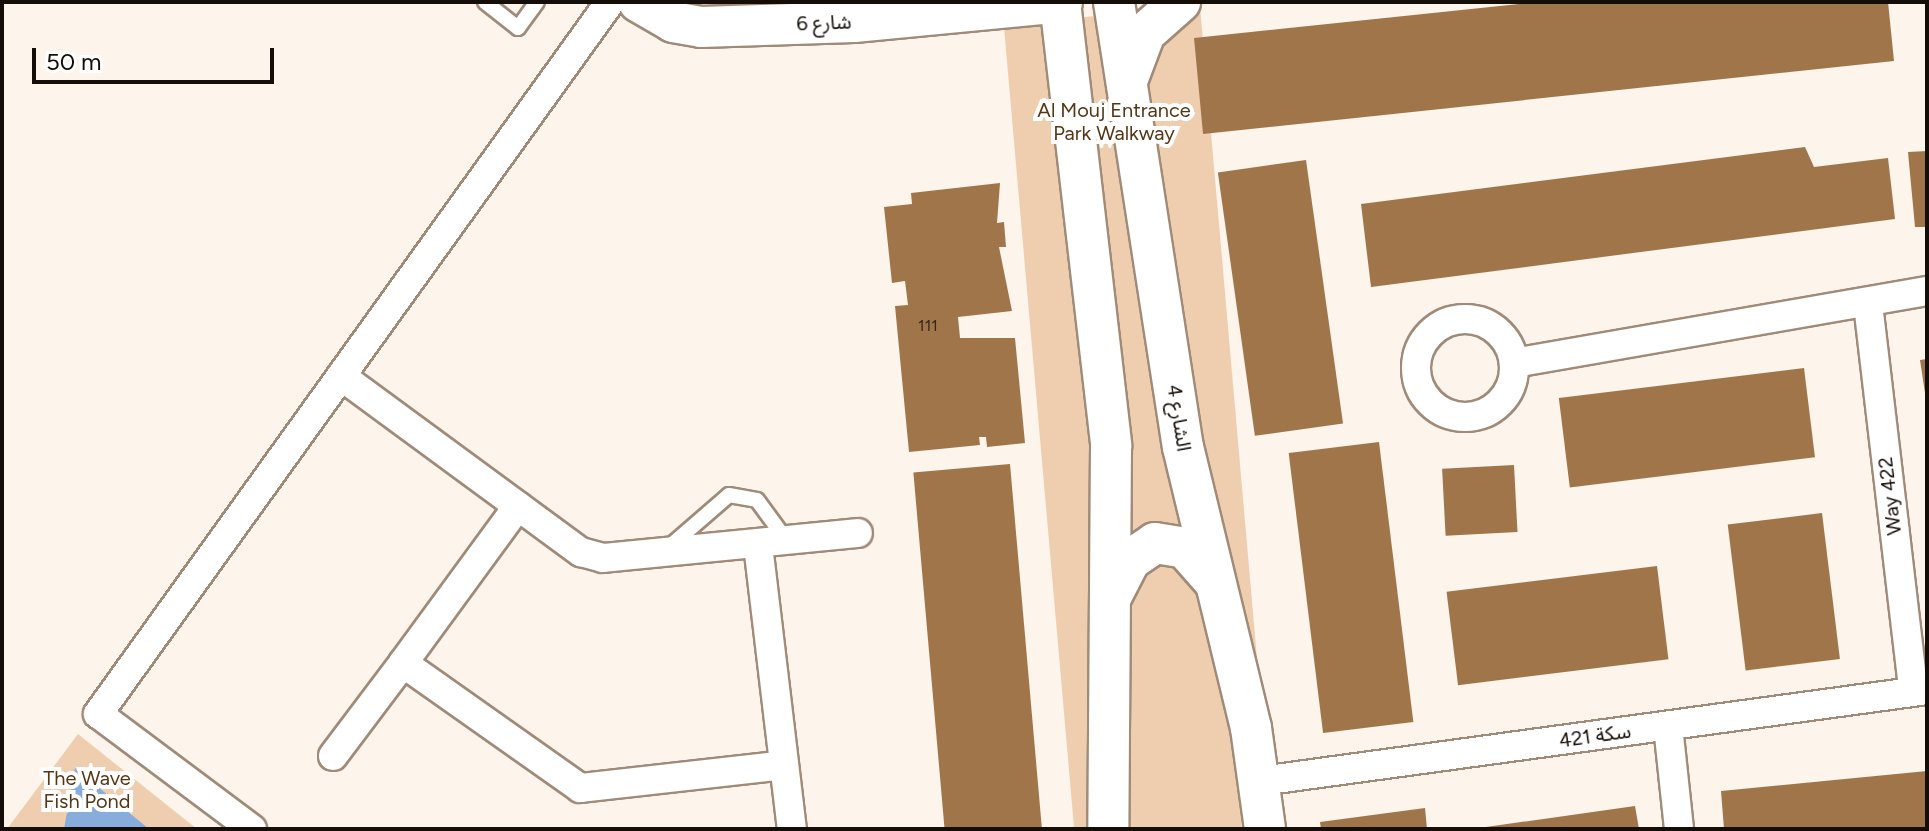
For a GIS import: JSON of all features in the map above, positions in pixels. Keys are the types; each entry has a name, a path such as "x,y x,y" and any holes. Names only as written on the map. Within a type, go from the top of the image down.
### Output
{"street":[{"path":"252,829 98,714 610,2"},
{"name":"شارع 6","path":"639,2 673,22 701,27 974,11 1060,2"},
{"path":"1060,2 1111,446 1108,829"},
{"name":"الشارع 4","path":"1114,2 1183,447 1261,781 1265,829"},
{"path":"1127,85 1145,33 1180,2"},
{"path":"974,11 1031,25 1051,38 1066,66"},
{"path":"1514,363 1868,304 1927,291"},
{"name":"Way 422","path":"1868,304 1920,689"},
{"path":"341,376 581,552 603,558 858,533"},
{"path":"333,756 518,506"},
{"path":"1108,604 1130,560 1155,543 1185,548 1216,584"},
{"path":"758,545 792,829"},
{"path":"403,663 580,788 784,765"},
{"name":"سكة 421","path":"1261,781 1920,689"},
{"path":"1668,726 1679,829"}],"lane":[{"path":"485,2 518,28 537,2"},
{"path":"663,553 729,495 757,500 787,541"}],"green space":[{"name":"Al Mouj Entrance Park Walkway","path":"1200,7 1272,829 1074,829 1004,24"},
{"name":"The Wave Fish Pond","path":"78,734 197,829 7,829"}],"water":[{"path":"75,768 149,829 64,829"}],"building":[{"path":"1537,2 1888,2 1894,61 1203,134 1194,38"},
{"path":"1805,147 1814,167 1888,158 1895,219 1371,287 1361,204"},
{"path":"1927,151 1927,227 1915,227 1908,152"},
{"path":"1306,160 1343,423 1255,436 1218,172"},
{"path":"1000,183 997,223 1004,222 1006,247 999,247 1012,311 958,317 960,338 1015,338 1025,443 987,447 986,437 979,437 980,445 909,452 895,306 908,305 905,281 892,283 884,207 912,204 911,193"},
{"path":"1927,359 1927,393 1925,393 1920,360"},
{"path":"1804,368 1815,457 1570,487 1559,398"},
{"path":"1379,442 1413,722 1323,733 1289,453"},
{"path":"1010,464 1042,829 945,829 913,472"},
{"path":"1514,465 1518,532 1446,536 1442,469"},
{"path":"1822,513 1840,659 1746,670 1728,525"},
{"path":"1657,566 1668,659 1458,685 1447,592"},
{"path":"1927,771 1927,829 1724,829 1721,791"},
{"path":"1635,806 1639,829 1486,827"},
{"path":"1425,808 1427,829 1321,829 1320,822"}]}
